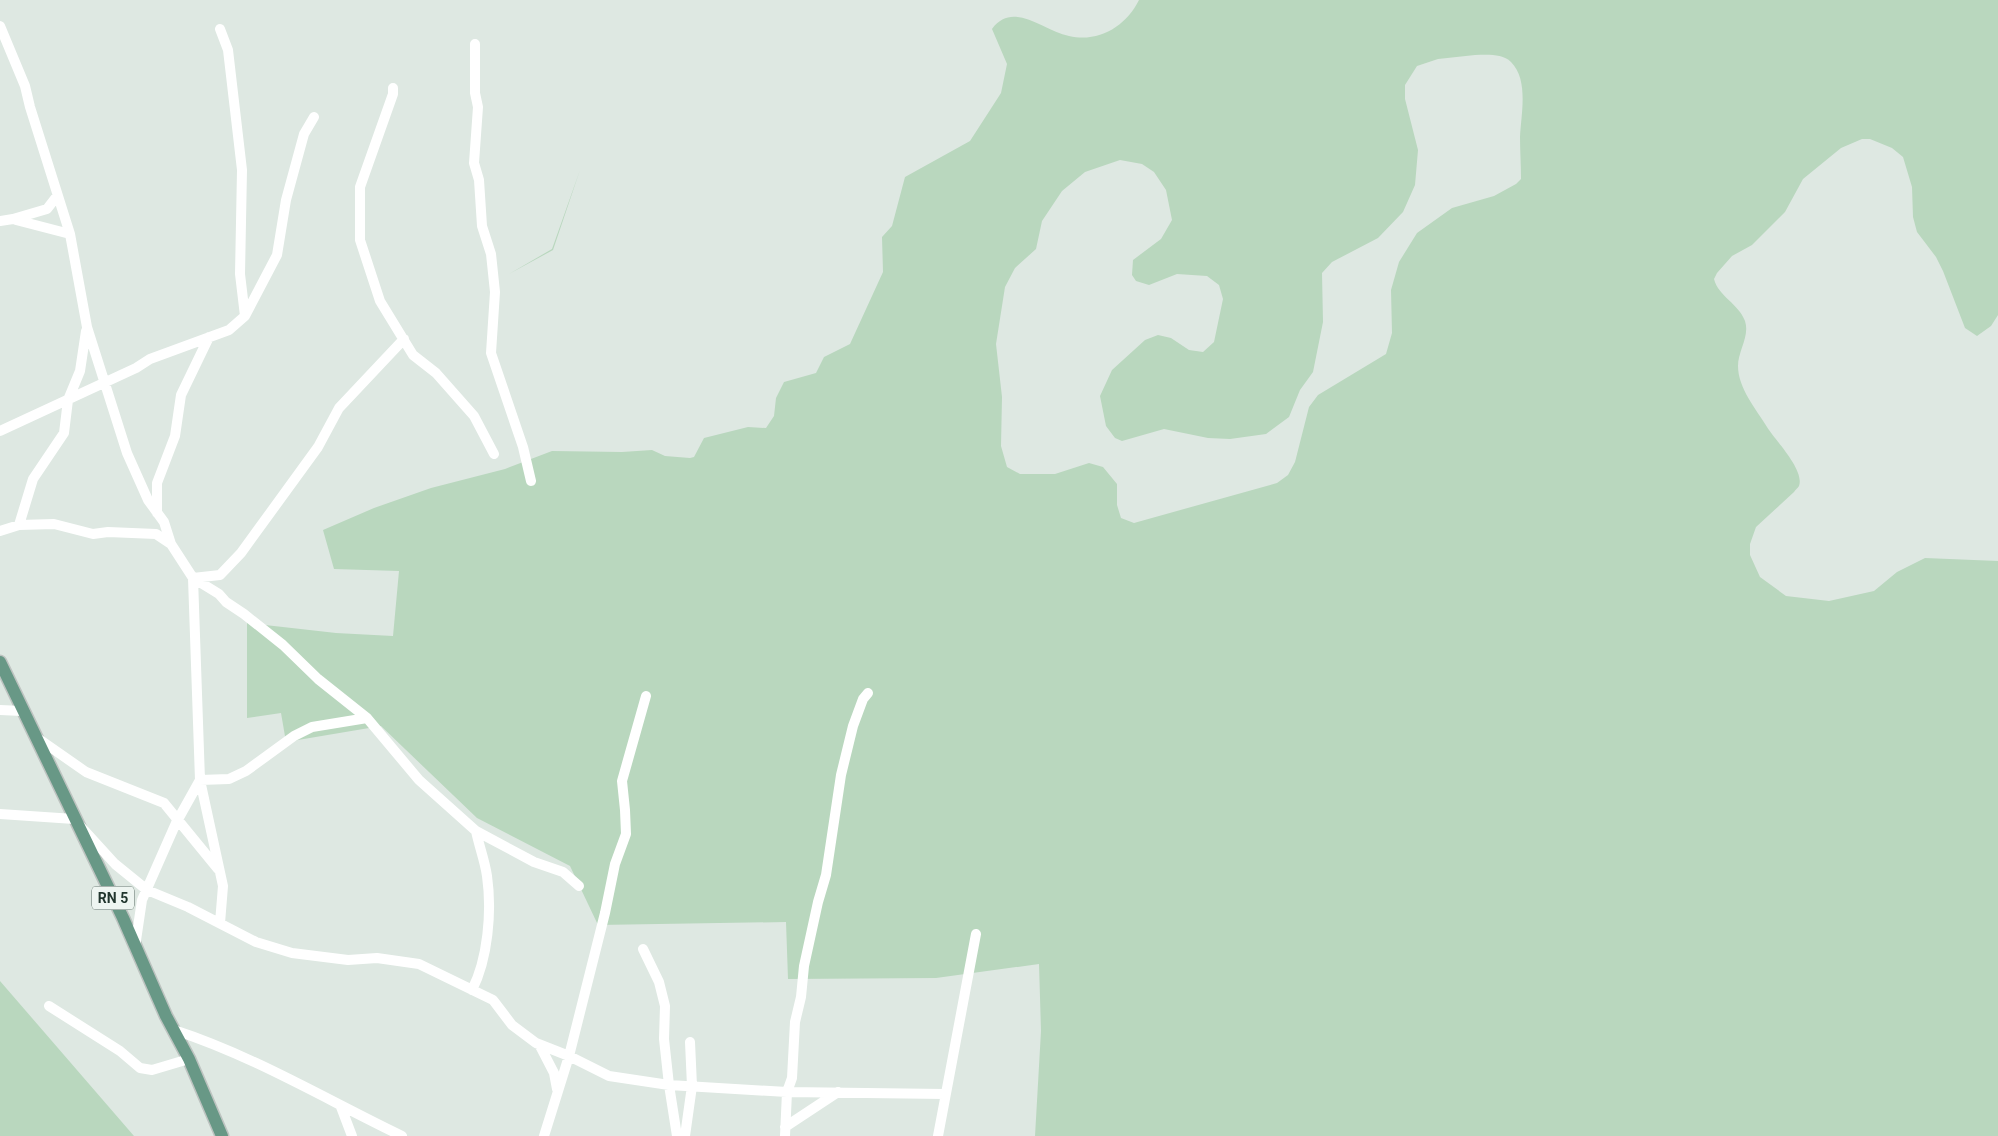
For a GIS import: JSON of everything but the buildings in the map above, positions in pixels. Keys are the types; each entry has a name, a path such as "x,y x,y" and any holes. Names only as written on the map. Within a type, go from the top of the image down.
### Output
{"main road":[{"name":"RN 5","path":"0,662 123,918 174,1030 190,1059 222,1136"}],"street":[{"path":"0,26 25,86 70,234 87,327 127,453 148,500 164,522 171,544 193,578 244,614 283,645 318,679 368,718 418,780 476,831 534,862 563,872 579,886"},
{"path":"220,29 228,50 242,170 240,274 245,316"},
{"path":"475,44 475,93 478,106 474,163 479,180 482,226 491,254 495,292 491,353 523,447 531,481"},
{"path":"393,88 393,94 360,187 360,240 380,302 413,355 436,373 474,416 494,454"},
{"path":"0,431 136,368 150,359 229,330 245,316 277,255 288,190 304,134 314,117"},
{"path":"0,221 14,219 47,209 57,196"},
{"path":"14,219 70,234"},
{"path":"19,525 33,479 64,433 68,400 80,371 87,327"},
{"path":"157,514 157,483 175,436 181,395 209,337"},
{"path":"193,578 220,575 241,553 318,447 339,408 404,340"},
{"path":"0,531 19,525 54,524 93,534 108,532 156,534 171,544"},
{"path":"193,578 200,780 223,886 220,923"},
{"path":"785,1132 787,1092 792,1078 795,1022 802,997 804,966 826,875 841,775 853,726 863,699 868,693"},
{"path":"544,1136 569,1056 615,864 626,834 622,781 646,696"},
{"path":"0,710 22,711"},
{"path":"200,780 229,779 246,770 294,736 312,727 368,718"},
{"path":"34,736 86,772 164,803 219,870"},
{"path":"135,947 142,900 178,819 200,780"},
{"path":"0,814 74,819 115,864 147,890 188,906 256,942 292,953 348,960 376,958 419,964 493,1000 512,1025 539,1044 569,1056 609,1076 669,1085 787,1092 945,1094"},
{"path":"472,990 480,976 488,935 487,876 476,831"},
{"path":"938,1136 976,934"},
{"path":"643,949 659,982 665,1006 664,1039 677,1136"},
{"path":"49,1006 120,1051 140,1068 152,1070 190,1059"},
{"path":"174,1030 206,1041 293,1081 341,1107 402,1136"},
{"path":"685,1136 692,1086 690,1042"},
{"path":"539,1044 554,1073 558,1092"},
{"path":"785,1132 838,1092"},
{"path":"341,1107 352,1136"}],"green space":[{"path":"1139,0 1998,0 1998,315 1991,326 1977,336 1965,328 1936,257 1917,232 1913,217 1912,187 1903,157 1892,148 1870,139 1862,139 1841,148 1803,179 1785,212 1752,245 1732,256 1714,279 1716,285 1745,321 1746,332 1738,366 1744,390 1767,427 1794,464 1800,479 1799,486 1794,492 1756,527 1750,544 1750,555 1760,577 1786,596 1829,601 1874,591 1897,572 1925,558 1998,561 1998,1136 1035,1136 1041,1031 1039,964 936,978 788,979 786,922 598,925 570,866 477,818 381,726 286,742 281,713 247,718 247,623 336,633 393,636 399,571 334,569 323,530 374,508 431,488 505,469 552,451 622,452 652,450 665,456 690,458 694,457 704,438 748,427 766,428 774,416 776,398 784,382 816,373 824,357 850,344 883,272 882,237 892,226 905,177 970,141 1001,93 1007,64 992,29 1000,21 1009,17 1019,17 1059,33 1080,38 1101,35 1119,25 1127,18","holes":["1479,55 1503,57 1517,69 1523,98 1520,137 1521,179 1516,184 1494,196 1452,208 1417,233 1399,262 1391,290 1392,333 1386,354 1318,395 1309,407 1295,462 1288,475 1277,483 1134,523 1121,518 1117,505 1117,484 1103,467 1089,463 1055,474 1020,474 1007,467 1001,446 1002,397 996,344 1005,287 1015,268 1036,249 1042,221 1062,191 1085,172 1120,160 1142,164 1154,172 1166,190 1172,220 1161,239 1133,260 1132,275 1136,281 1149,285 1177,274 1207,276 1219,285 1223,299 1214,342 1203,352 1189,350 1171,338 1158,335 1145,340 1112,370 1100,396 1106,426 1115,438 1122,441 1164,429 1208,438 1230,439 1266,434 1289,417 1300,390 1313,372 1323,322 1322,273 1332,262 1378,238 1403,212 1415,185 1418,150 1405,99 1405,85 1417,66 1438,59"]},
{"path":"580,170 553,250 509,274 552,249"},
{"path":"0,981 134,1136 0,1136"}]}
